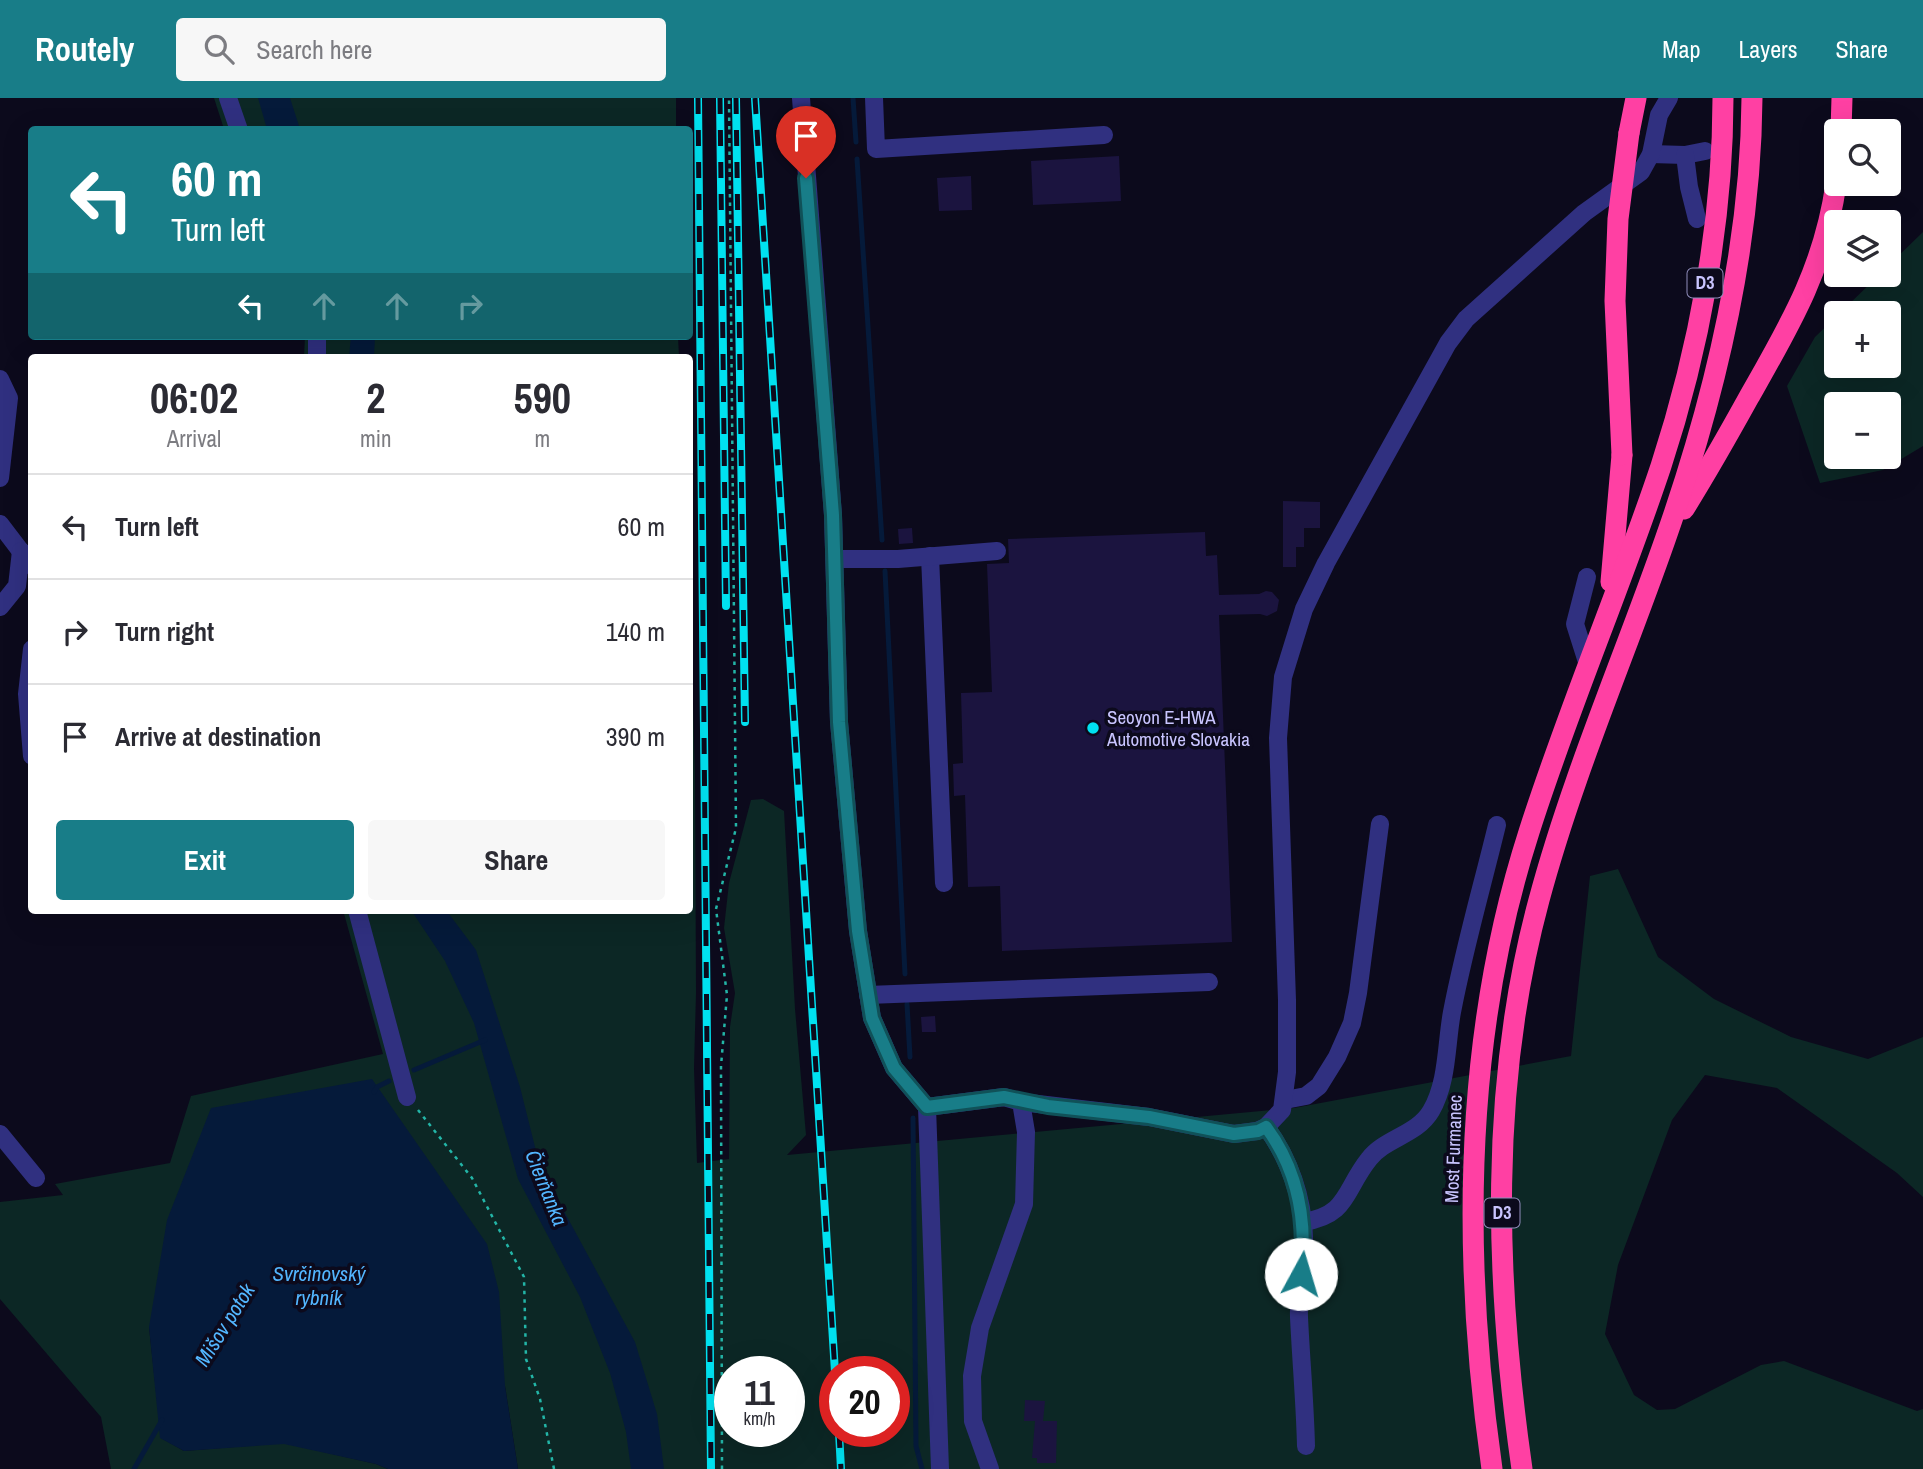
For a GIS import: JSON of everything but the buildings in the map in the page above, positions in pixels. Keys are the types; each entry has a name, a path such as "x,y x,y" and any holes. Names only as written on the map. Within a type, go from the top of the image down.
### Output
{"highway":[{"path":"1608,615 1622,455 1615,300 1617,246 1622,178 1636,98"},
{"name":"D3","path":"1588,665 1662,464 1680,401 1702,306 1715,215 1723,98"},
{"name":"D3","path":"1522,1469 1506,1336 1502,1199 1504,1113 1512,1037 1525,958 1563,818 1664,542 1691,463 1713,385 1729,311 1741,231 1752,98"},
{"path":"1842,98 1842,119"},
{"path":"1664,542 1785,335 1818,263 1833,196"},
{"name":"Most Furmanec","path":"1493,1469 1484,1403 1475,1280 1473,1192 1476,1109 1484,1034 1497,954 1528,834 1588,665"}],"street":[{"path":"228,98 238,126"},
{"path":"801,98 835,559 839,722 858,931 872,1018 894,1068 927,1107 940,1469"},
{"path":"874,98 876,149 1104,135"},
{"path":"927,1107 1004,1097 1021,1102 1149,1117 1234,1134 1258,1131 1266,1127 1282,1110 1285,1100 1287,1000 1278,738 1283,677 1304,609 1345,526 1457,330 1584,214 1641,172 1651,155 1659,115 1670,98"},
{"path":"1651,155 1685,155 1705,151"},
{"path":"1685,155 1697,219"},
{"path":"0,380 9,398 0,478"},
{"path":"0,524 28,561"},
{"path":"0,607 17,586 21,551"},
{"path":"835,559 997,551"},
{"path":"930,556 944,883"},
{"path":"1587,577 1575,624 1588,665"},
{"path":"28,685 28,706"},
{"path":"1285,1100 1306,1096 1319,1086 1337,1057 1352,1023 1380,824"},
{"path":"1303,1222 1320,1220 1336,1211 1374,1152 1410,1131 1430,1112 1440,1086 1452,1012 1497,825"},
{"path":"358,914 407,1097"},
{"path":"868,995 1209,982"},
{"path":"990,1469 973,1421 972,1376 980,1328 1024,1205 1026,1132 1021,1102"},
{"path":"1266,1127 1277,1140 1291,1173 1303,1222 1299,1316 1306,1446"},
{"path":"0,1134 36,1178"}],"path":[{"path":"722,1469 720,1066 727,995 716,909 736,828 729,98"},
{"path":"407,1097 472,1178 524,1277 526,1359 540,1399 554,1469"}],"green space":[{"path":"214,98 676,98 676,126 223,126"},
{"path":"1923,232 1923,446 1901,459 1901,392 1824,392 1824,469 1885,469 1820,483 1787,386 1815,337 1824,328 1824,378 1901,378 1901,301 1852,301 1867,287 1901,287 1901,253"},
{"path":"305,340 678,340 679,354 304,354"},
{"path":"693,703 696,993 694,1068 697,1163 729,1159 730,1027 735,993 724,928 729,883 751,800 763,799 784,811 795,1009 806,1135 787,1155 1294,1108 1571,1056 1590,876 1618,869 1658,957 1714,999 1791,1037 1868,1059 1923,1037 1923,1197 1897,1173 1777,1088 1705,1075 1672,1120 1618,1265 1605,1334 1634,1395 1657,1410 1675,1409 1761,1365 1784,1361 1917,1411 1923,1409 1923,1469 518,1469 505,1386 149,1327 161,1438 184,1451 284,1443 388,1469 111,1469 101,1417 0,1299 0,1202 63,1195 55,1184 170,1163 191,1096 383,1054 344,914 693,914"}],"water":[{"path":"258,98 290,98 299,126 266,126"},
{"path":"351,340 375,340 374,354 349,354"},
{"name":"Čierňanka","path":"414,914 449,914 476,950 520,1087 540,1167 635,1342 657,1414 664,1469 631,1469 626,1432 610,1373 580,1297 518,1179 474,1023 445,961"},
{"name":"Svrčinovský rybník","path":"372,1079 487,1244 499,1292 505,1386 518,1469 388,1469 284,1444 184,1451 160,1438 149,1327 167,1220 211,1108"}],"waterway":[{"path":"853,98 856,142"},
{"path":"857,159 882,540"},
{"path":"885,571 905,974"},
{"path":"907,1004 910,1057"},
{"name":"Mišov potok","path":"414,1070 485,1040"},
{"name":"Mišov potok","path":"374,1092 377,1087 389,1081"},
{"path":"913,1118 916,1446 922,1469"},
{"name":"Mišov potok","path":"134,1469 162,1420"}],"railway":[{"path":"698,98 711,1469"},
{"path":"720,98 726,606"},
{"path":"736,98 745,722"},
{"path":"755,98 834,1356"},
{"path":"840,1447 841,1469"}],"place":[{"name":"Seoyon E-HWA Automotive Slovakia","path":"1093,728"}],"route":[{"path":"806,178 833,515 839,722 858,931 872,1018 894,1068 927,1107 1004,1097 1048,1106 1149,1117 1234,1134 1247,1134 1266,1127 1277,1140 1300,1203 1304,1239 1301,1274"}]}
